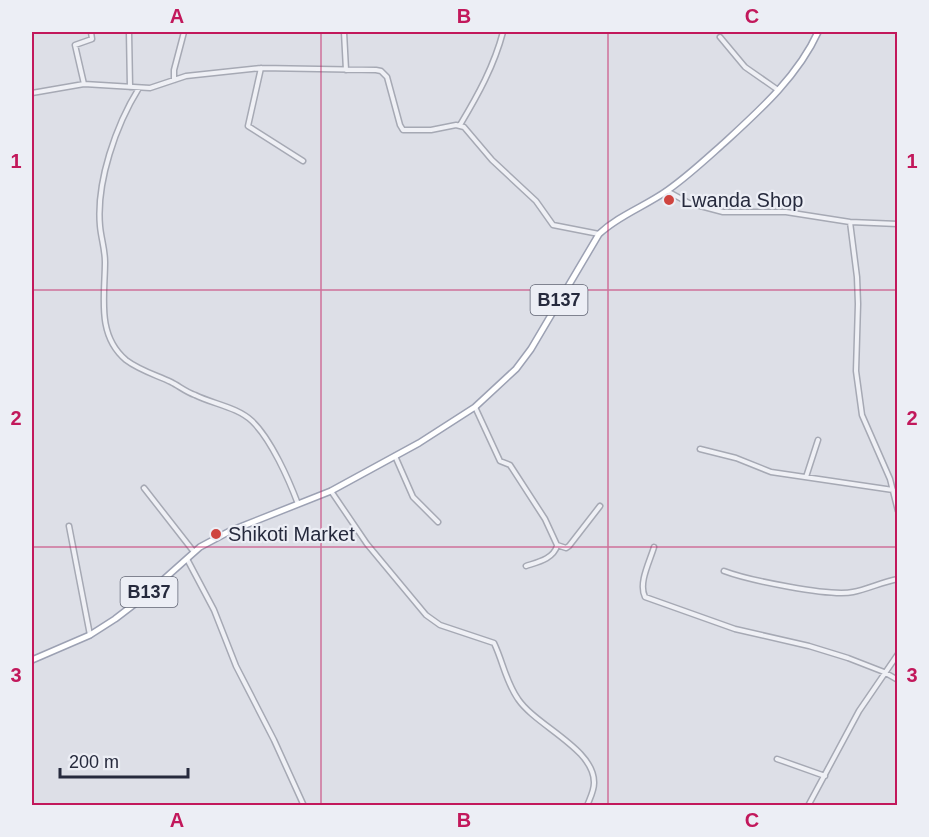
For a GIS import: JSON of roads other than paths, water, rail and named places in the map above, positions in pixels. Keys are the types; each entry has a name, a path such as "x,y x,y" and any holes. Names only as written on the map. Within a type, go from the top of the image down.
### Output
{"main road":[{"name":"B137","path":"33,658 90,635 145,597 194,552 230,531 331,491 395,456 475,406 516,369 531,349 599,234 614,222 667,191 752,118 802,61 818,32"}],"street":[{"path":"84,84 75,45 92,39 91,32"},
{"path":"129,32 130,87"},
{"path":"174,80 174,70 184,32"},
{"path":"344,32 346,70"},
{"path":"460,125 491,69 501,43 502,32"},
{"path":"720,37 745,67 778,90"},
{"path":"32,93 84,84 139,88 157,86 186,76 261,68 376,70 385,73 400,125 404,130 421,131 460,125 464,127 504,172 536,201 553,225 599,234"},
{"path":"261,68 248,126 303,161"},
{"path":"139,88 118,130 103,183 99,215 105,263 103,313 110,337 127,361 252,421 264,435 291,485 298,504"},
{"path":"667,191 689,202 723,212 786,212 850,222 897,224"},
{"path":"850,222 857,277 856,371 862,415 884,463 897,511"},
{"path":"475,406 500,461 510,465 545,519 560,548 569,546 600,506"},
{"path":"806,477 819,440"},
{"path":"700,449 736,458 771,472 893,490"},
{"path":"395,456 413,497 438,522"},
{"path":"144,488 194,552"},
{"path":"331,491 367,544 426,615 440,625 494,643 506,677 518,700 589,764 594,780 594,790 587,806"},
{"path":"69,526 90,635"},
{"path":"526,566 547,558 554,552 557,545"},
{"path":"654,547 643,584 642,591 645,597 735,629 809,646 884,672 897,680"},
{"path":"187,559 214,610 236,666 274,740 304,806"},
{"path":"724,571 741,577 825,592 851,593 897,579"},
{"path":"808,806 859,711 897,654"},
{"path":"777,759 825,776"}],"place":[{"name":"Lwanda Shop","path":"669,200"},
{"name":"Shikoti Market","path":"216,534"}]}
